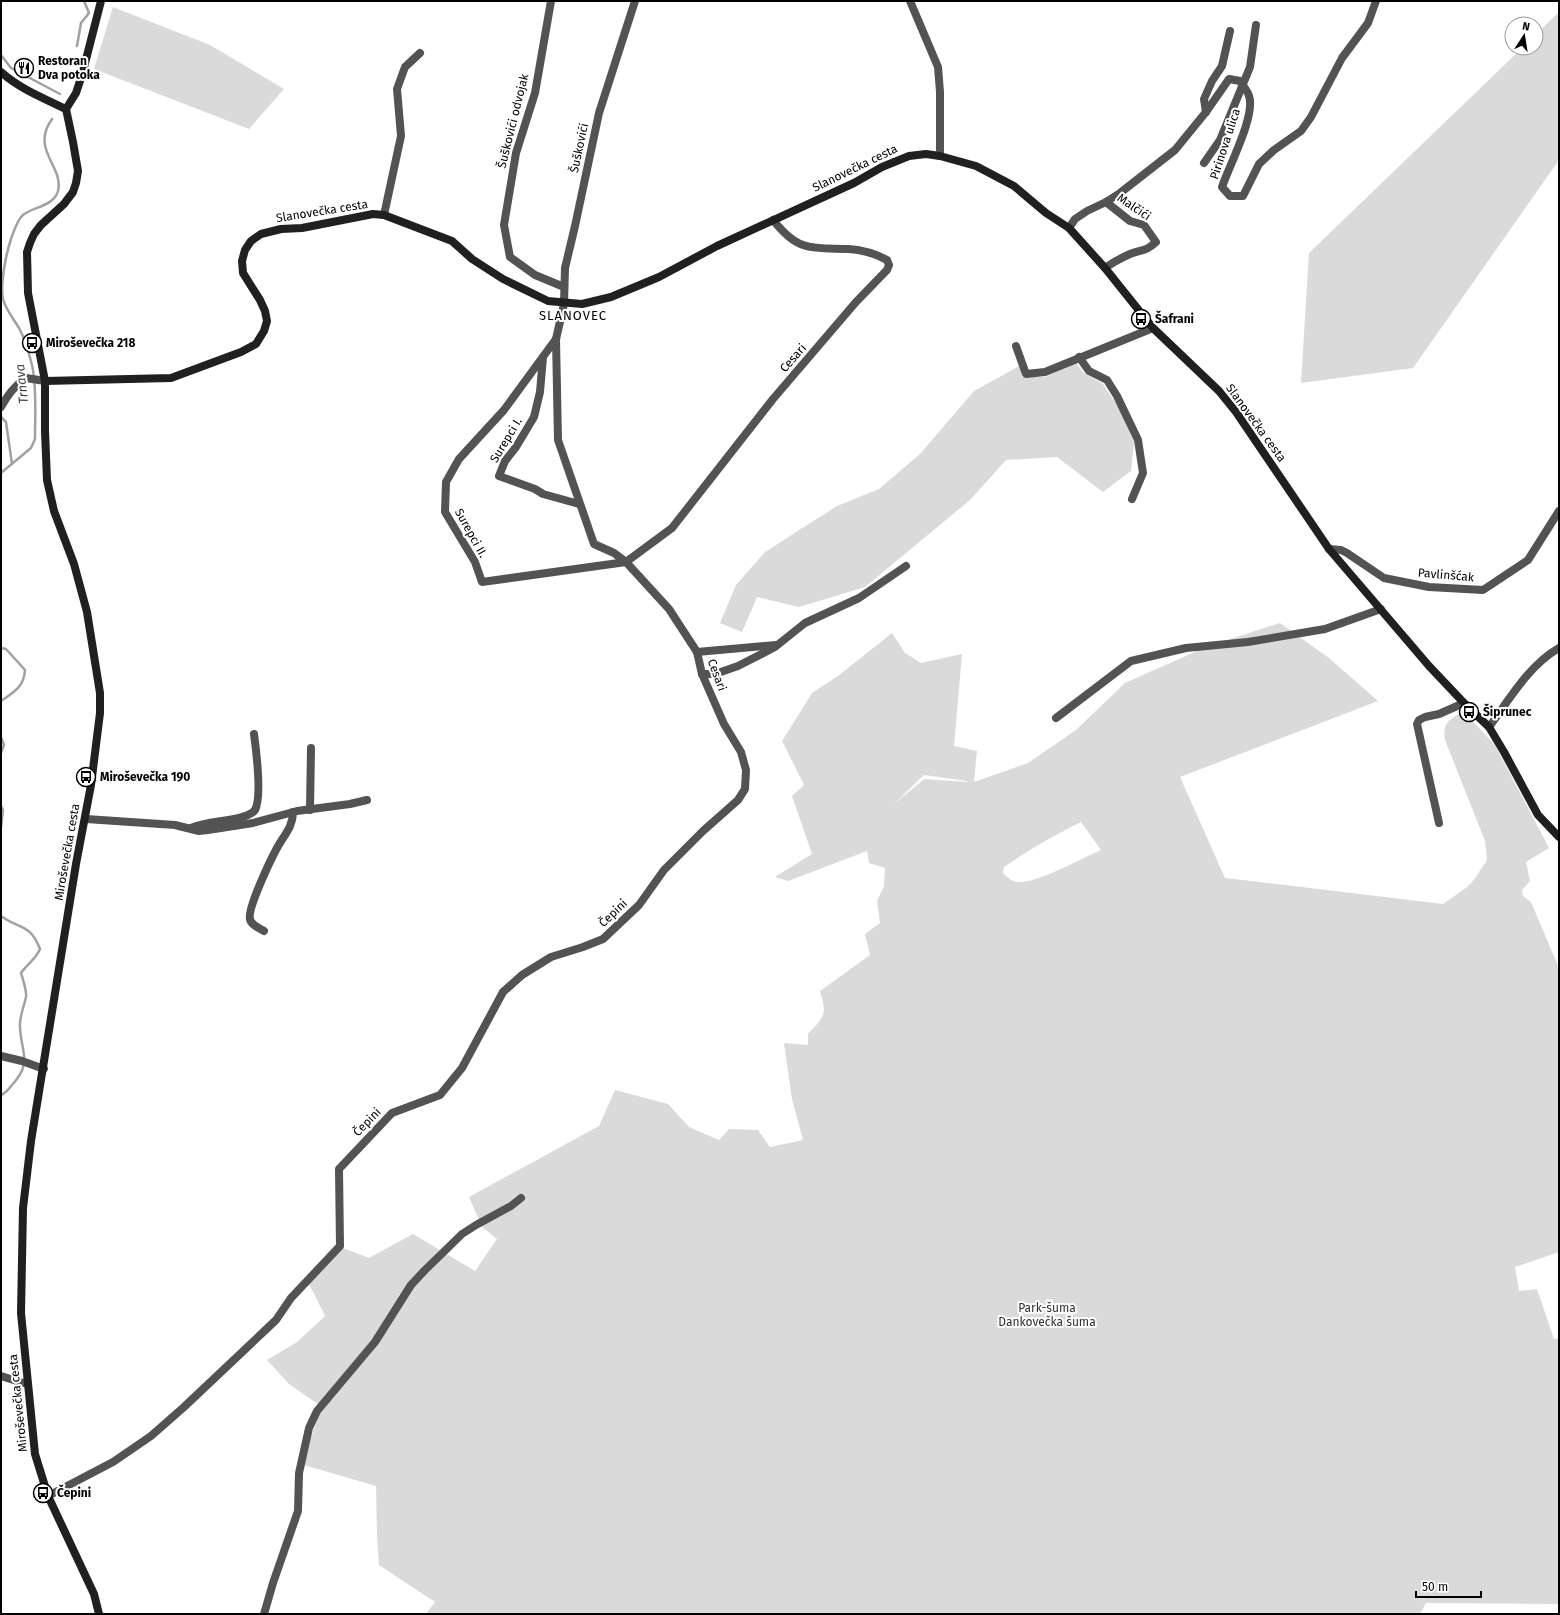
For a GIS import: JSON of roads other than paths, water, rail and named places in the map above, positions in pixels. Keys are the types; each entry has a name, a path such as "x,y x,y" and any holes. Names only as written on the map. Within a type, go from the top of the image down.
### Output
{"street":[{"path":"1,72 22,88 66,109 76,93 82,75 101,1"},
{"name":"Šuškovići odvojak","path":"551,1 535,93 516,153 504,225 510,257 535,275 564,287"},
{"name":"Šuškovići","path":"564,304 565,268 599,113 635,1"},
{"path":"910,1 938,67 940,92 940,156"},
{"name":"Pirinova ulica","path":"1069,228 1075,219 1120,193 1175,150 1206,112 1229,79 1240,80 1249,96 1250,102 1248,121 1222,187 1230,196 1243,196 1259,164 1274,150 1301,131 1311,117 1342,58 1368,23 1376,1"},
{"path":"1204,163 1220,140 1250,66 1256,25"},
{"path":"1206,112 1204,99 1212,81 1222,66 1230,31"},
{"path":"384,215 401,136 397,89 405,67 420,53"},
{"name":"Miroševečka cesta","path":"66,109 78,171 76,183 73,192 64,204 41,225 34,234 27,252 28,293 37,379 45,431 47,480 54,511 74,564 87,612 100,693 98,733 86,819 76,864 44,1069 31,1141 23,1208 21,1313 35,1454 48,1496 94,1594 99,1614"},
{"name":"Slanovečka cesta","path":"37,379 171,378 241,352 256,344 264,331 267,321 265,311 260,300 243,273 242,261 245,250 251,241 261,234 282,229 302,228 373,214 384,215 452,241 472,259 503,279 548,301 564,304 582,304 611,297 659,277 717,246 854,184 882,167 909,156 926,154 940,156 976,166 1014,186 1046,213 1069,228 1105,268 1153,328 1219,390 1236,412 1329,550 1429,666 1464,704 1489,727 1538,815 1559,837"},
{"name":"Malčići","path":"1105,268 1116,260 1133,253 1148,250 1156,242 1144,225 1130,221 1106,202"},
{"name":"Cesari","path":"626,562 672,528 773,399 856,302 880,279 887,270 889,265 888,260 872,254 851,249 830,249 803,245 783,233 773,220"},
{"name":"Cesari","path":"564,304 556,339 558,440 594,544 614,553 626,562 669,609 697,652 702,674 724,724 740,752 746,770 746,789"},
{"path":"1016,346 1026,374 1045,372 1153,328"},
{"name":"Surepci II.","path":"556,339 504,410 459,459 446,482 445,512 472,557 482,582 626,562"},
{"name":"Surepci I.","path":"543,356 540,392 534,417 516,447 505,461 499,476 535,489 543,494 579,504"},
{"path":"1080,357 1089,371 1107,380 1117,396 1138,440 1143,473 1132,499"},
{"path":"1,407 9,393 17,384 37,379"},
{"name":"Pavlinšćak","path":"1329,550 1341,550 1347,553 1384,578 1429,587 1483,590 1528,560 1559,511"},
{"path":"702,674 715,674 738,666 779,645 805,623 859,598 906,566"},
{"path":"1056,718 1131,661 1186,648 1248,642 1325,629 1381,609"},
{"path":"697,652 779,645"},
{"path":"1489,727 1521,684 1540,662 1559,648"},
{"path":"1438,823 1417,724 1419,720 1425,717 1439,714 1464,704"},
{"path":"191,828 203,823 241,818 251,814 254,811 256,806 258,785 254,734"},
{"path":"310,810 311,748"},
{"name":"Čepini","path":"48,1496 113,1462 151,1436 276,1320 291,1298 340,1246 339,1169 392,1113 440,1095 462,1068 503,992 522,975 551,957 604,939 639,905 664,870 703,830 738,800 746,789"},
{"path":"86,819 208,830 253,823 293,812 350,804 367,800"},
{"path":"264,931 252,923 250,920 250,914 255,896 274,854 292,822 293,812"},
{"path":"1,1056 25,1062 44,1069"},
{"path":"264,1614 272,1583 298,1511 299,1473 309,1428 317,1411 375,1342 411,1285 420,1275 462,1234 511,1206 521,1198"},
{"path":"1,1376 27,1384"}],"waterway":[{"path":"77,46 81,23 89,13 84,1"},
{"name":"Trnava","path":"1,55 11,68 60,94"},
{"name":"Trnava","path":"1,473 31,448 35,439 34,374 27,346 19,328 4,303 2,285 7,253 19,220 27,212 48,203 56,196 58,191 59,182 44,140 46,130 52,119"},
{"path":"1,417 6,422 12,464"},
{"name":"Trnava","path":"1,648 6,649 25,670 23,681 18,688 1,701"},
{"name":"Trnava","path":"1,737 4,745 1,753"},
{"name":"Trnava","path":"1,806 3,810 1,827"},
{"name":"Trnava","path":"1,916 28,931 40,949 36,956 21,973 25,985 26,995 20,1023 24,1063 18,1077 7,1091 1,1095"}],"place":[{"name":"Restoran Dva potoka","path":"24,68"},
{"name":"Šafrani","path":"1141,319"},
{"name":"Miroševečka 218","path":"32,343"},
{"name":"Šiprunec","path":"1469,712"},
{"name":"Miroševečka 190","path":"86,777"},
{"name":"Čepini","path":"43,1493"}],"district":[{"name":"SLANOVEC","path":"573,315"}],"park label":[{"name":"Park-šuma Dankovečka šuma","path":"1047,1315"}]}
